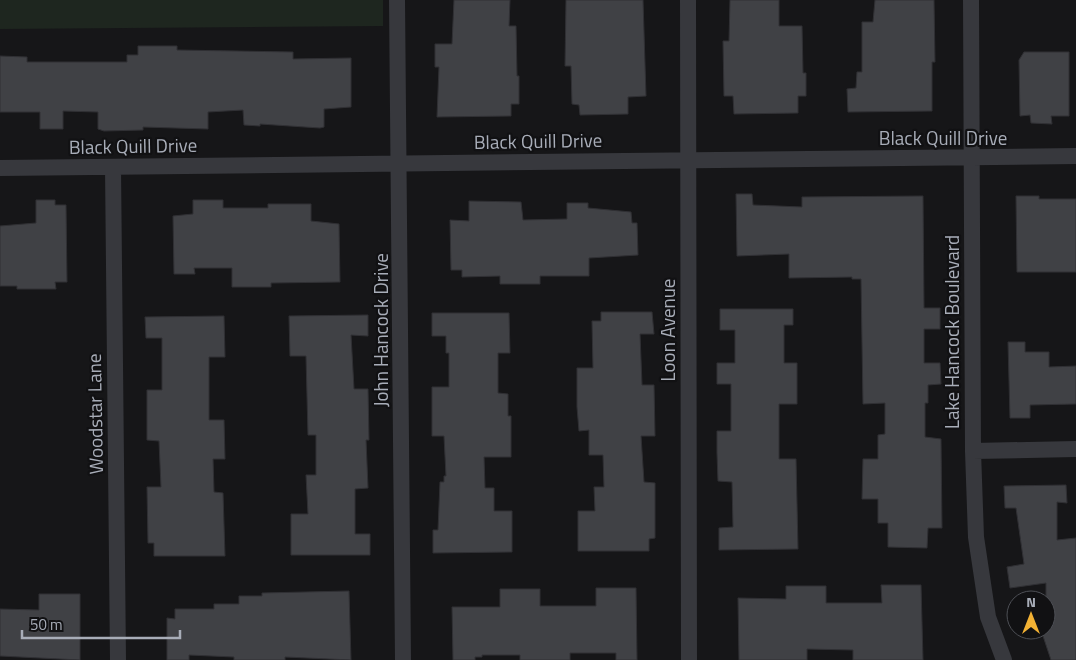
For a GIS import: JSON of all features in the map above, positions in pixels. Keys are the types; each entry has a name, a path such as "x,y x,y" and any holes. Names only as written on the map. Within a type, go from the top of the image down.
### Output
{"street":[{"name":"John Hancock Drive","path":"397,0 403,660"},
{"name":"Loon Avenue","path":"688,0 689,660"},
{"name":"Lake Hancock Boulevard","path":"971,0 972,451 976,537 980,576 988,617 1004,660"},
{"name":"Black Quill Drive","path":"0,168 1076,156"},
{"name":"Woodstar Lane","path":"113,167 118,660"},
{"path":"972,451 1076,449"}],"shaded area":[{"path":"0,0 383,0 383,26 0,29"}],"building":[{"path":"454,0 510,0 509,26 516,26 517,76 519,76 519,104 511,104 511,116 437,117 439,67 435,67 435,44 452,44"},
{"path":"566,0 643,0 646,96 628,97 628,114 580,115 579,105 572,104 571,66 565,66"},
{"path":"730,0 779,0 779,26 802,26 803,73 806,73 806,96 798,96 798,113 734,114 733,96 724,96 723,41 729,41"},
{"path":"875,0 934,0 935,62 932,62 932,111 848,112 847,89 856,88 857,72 862,72 862,22 873,22"},
{"path":"138,46 177,46 177,50 293,52 293,59 351,58 351,107 324,109 324,127 320,128 260,124 260,126 244,125 243,110 208,112 208,129 143,127 143,130 104,131 98,129 98,112 63,111 63,129 40,129 40,112 0,112 0,56 27,57 27,62 127,62 127,55 138,55"},
{"path":"1024,52 1069,52 1069,116 1051,116 1052,124 1031,123 1030,115 1020,116 1019,60"},
{"path":"736,194 752,194 753,205 802,207 802,197 923,196 924,308 940,308 940,329 924,329 924,363 940,363 941,384 928,385 928,403 925,403 925,437 941,439 942,528 928,528 927,548 888,547 888,523 878,523 878,499 862,499 863,459 878,459 878,435 885,434 885,403 863,404 861,279 852,279 852,277 789,278 789,254 737,256"},
{"path":"1016,196 1039,196 1039,199 1076,199 1076,272 1017,272"},
{"path":"36,200 55,200 55,205 66,205 67,282 55,282 56,289 17,289 17,286 0,286 0,226 36,223"},
{"path":"193,200 223,200 223,208 268,208 268,204 311,204 311,221 339,224 340,282 271,283 271,287 232,287 232,268 194,268 195,274 174,274 173,216 193,214"},
{"path":"469,201 521,202 523,220 567,219 567,203 588,203 588,208 631,212 632,223 637,223 638,255 589,258 589,276 540,276 540,284 500,284 500,276 462,277 462,270 451,270 450,220 469,221"},
{"path":"720,309 793,309 793,325 784,325 784,363 797,363 797,404 779,404 779,459 796,459 798,549 719,550 719,528 733,527 732,482 718,481 717,453 717,431 731,431 731,384 717,384 717,363 735,363 735,330 720,330"},
{"path":"601,312 652,312 654,334 640,334 642,385 654,385 655,436 641,436 644,482 655,483 655,538 649,539 649,551 578,551 578,511 595,511 594,487 604,487 603,455 589,455 589,430 579,431 577,407 577,368 593,368 592,321 601,321"},
{"path":"432,313 509,313 510,353 498,353 498,393 508,394 508,416 511,416 511,457 484,457 485,488 494,488 494,511 512,511 512,552 433,553 433,530 438,530 440,482 444,482 444,476 446,476 444,436 432,436 432,387 449,387 449,353 446,353 446,336 432,336"},
{"path":"368,315 368,336 351,335 354,389 368,389 369,440 366,440 368,488 355,489 355,534 370,534 370,555 291,555 291,514 308,514 306,475 316,475 316,435 308,435 306,356 290,356 289,316"},
{"path":"224,316 225,357 209,357 209,420 224,420 225,459 213,459 214,492 223,493 225,556 154,556 154,543 148,543 147,487 161,487 159,441 147,440 147,390 162,390 162,338 146,338 145,317"},
{"path":"1008,342 1025,342 1025,352 1049,352 1049,367 1076,366 1076,404 1030,405 1030,418 1010,418"},
{"path":"1066,485 1067,503 1057,502 1057,540 1076,538 1076,660 1051,660 1044,640 1056,640 1056,590 1046,590 1046,583 1010,588 1007,567 1024,564 1016,508 1005,508 1004,486"},
{"path":"881,585 921,585 923,660 853,660 853,650 807,649 807,660 739,660 738,598 786,599 786,586 826,586 826,603 882,603"},
{"path":"596,588 636,588 637,660 616,660 616,653 570,653 570,660 520,660 520,655 482,655 482,657 475,657 475,660 453,660 452,607 500,607 500,589 540,589 540,606 596,606"},
{"path":"349,591 351,660 285,657 285,660 234,660 234,657 189,655 189,660 167,660 167,618 175,619 175,609 214,609 214,604 239,604 239,596 262,596 262,593"},
{"path":"39,594 80,594 80,660 0,656 0,609 39,610"}]}
